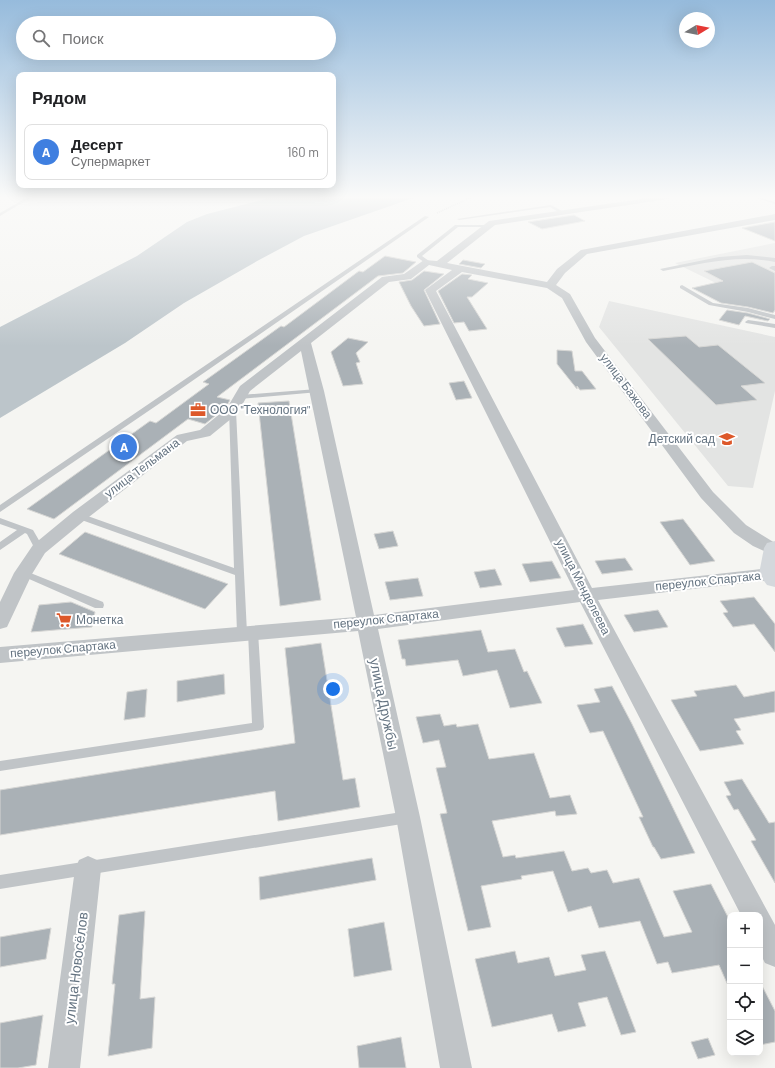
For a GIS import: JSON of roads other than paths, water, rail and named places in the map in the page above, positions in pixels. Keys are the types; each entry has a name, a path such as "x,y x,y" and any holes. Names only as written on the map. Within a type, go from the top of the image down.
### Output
{"main road":[{"name":"улица Бажова","path":"773,576 775,549"}],"street":[{"name":"улица Тельмана","path":"0,622 23,573 39,549 79,516 182,438 205,433 232,411 245,389 386,279 407,277 433,263 457,247"},
{"path":"433,263 550,286 561,271 584,252 612,247"},
{"name":"улица Менделеева","path":"460,268 430,290 586,595 753,912"},
{"name":"улица Бажова","path":"550,286 566,296 590,339 707,495 740,530 759,542 775,549"},
{"name":"улица Дружбы","path":"305,342 317,391 408,817 456,1068"},
{"name":"переулок Спартака","path":"0,655 247,632 367,623 586,595 773,576"},
{"name":"улица Новосёлов","path":"64,1068 88,868"},
{"path":"763,931 775,953"}],"lane":[{"path":"0,509 174,392 384,247"},
{"path":"431,247 419,256 433,263"},
{"path":"663,269 741,256 764,257 775,260"},
{"path":"682,287 711,304 748,310 775,317"},
{"path":"748,322 775,326"},
{"path":"240,397 317,391"},
{"path":"0,766 258,727 247,632 238,574 232,411"},
{"path":"79,516 238,574"},
{"path":"0,521 30,532 39,549"},
{"path":"0,547 24,530"},
{"path":"23,573 99,605"},
{"path":"0,882 408,817"}],"place":[{"name":"ООО \"Технология\"","path":"198,410"},
{"name":"Детский сад","path":"727,439"},
{"name":"Десерт","path":"124,447"},
{"name":"Монетка","path":"64,620"}]}
